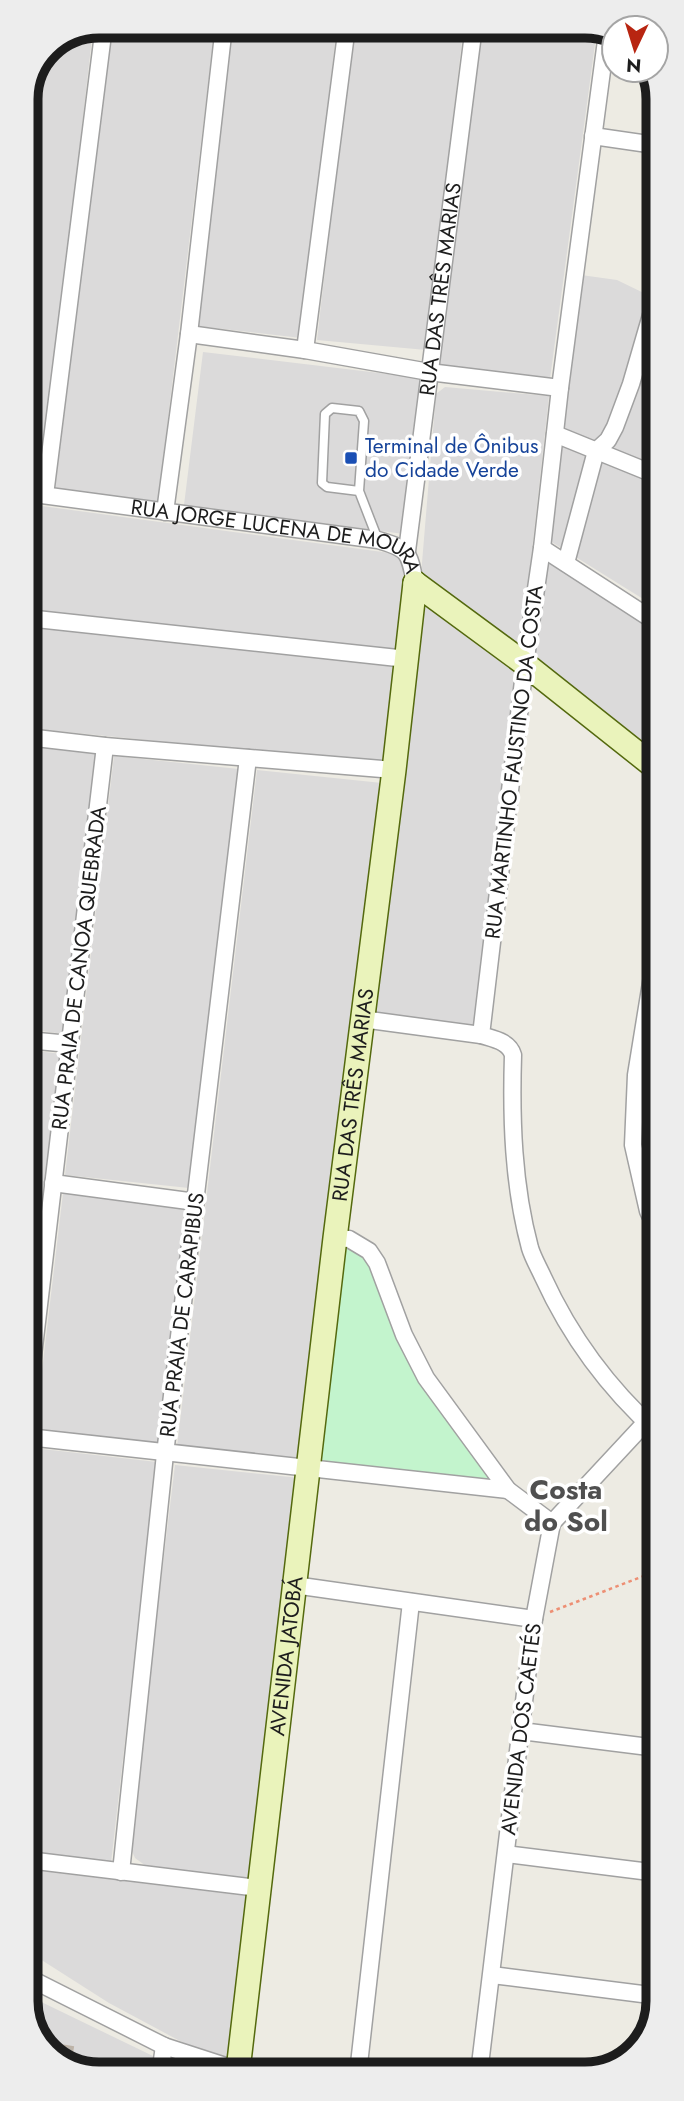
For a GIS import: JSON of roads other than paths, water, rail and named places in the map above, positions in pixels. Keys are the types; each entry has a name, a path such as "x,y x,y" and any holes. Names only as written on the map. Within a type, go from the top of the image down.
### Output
{"street":[{"path":"44,495 102,38"},
{"path":"165,512 189,334 222,38"},
{"path":"305,349 345,39"},
{"name":"RUA DAS TRÊS MARIAS","path":"407,551 472,39"},
{"name":"RUA MARTINHO FAUSTINO DA COSTA","path":"481,1035 525,664 600,84"},
{"path":"593,136 646,144"},
{"path":"596,451 608,440 615,427 646,332"},
{"path":"189,334 305,349 429,372 560,388"},
{"path":"555,434 646,471"},
{"name":"RUA MARTINHO FAUSTINO DA COSTA","path":"566,563 596,451"},
{"name":"RUA JORGE LUCENA DE MOURA","path":"38,494 378,540 400,546 407,551 415,583 525,664 646,760"},
{"path":"542,548 646,615"},
{"name":"RUA DAS TRÊS MARIAS","path":"335,1238 415,583"},
{"path":"38,619 407,659"},
{"path":"38,738 394,770"},
{"name":"RUA PRAIA DE CANOA QUEBRADA","path":"38,1312 105,746"},
{"name":"RUA PRAIA DE CARAPIBUS","path":"121,1872 165,1454 248,758"},
{"path":"646,1014 636,1075 633,1144 646,1202"},
{"path":"362,1019 481,1035 512,1049 513,1132 518,1187 530,1250 558,1311 594,1365 646,1422"},
{"path":"38,1041 70,1044"},
{"path":"53,1183 196,1202"},
{"path":"335,1238 349,1239 369,1251 377,1263 404,1335 426,1378 508,1490 552,1523 646,1432"},
{"name":"AVENIDA JATOBÁ","path":"239,2062 335,1238"},
{"path":"38,1438 508,1490"},
{"name":"AVENIDA DOS CAETÉS","path":"481,2062 534,1619 552,1523"},
{"path":"294,1585 534,1619"},
{"path":"359,2062 411,1602"},
{"path":"521,1731 646,1747"},
{"path":"506,1854 646,1872"},
{"path":"38,1861 258,1888"},
{"path":"492,1975 646,1994"},
{"path":"38,1983 164,2046 210,2062"},
{"path":"162,2062 164,2046"}],"lane":[{"path":"359,491 327,487 322,483 325,414 331,408 359,411 363,414 359,491 378,540"}],"place":[{"name":"Terminal de Ônibus do Cidade Verde","path":"351,458"}],"district":[{"name":"Costa do Sol","path":"566,1505"}]}
